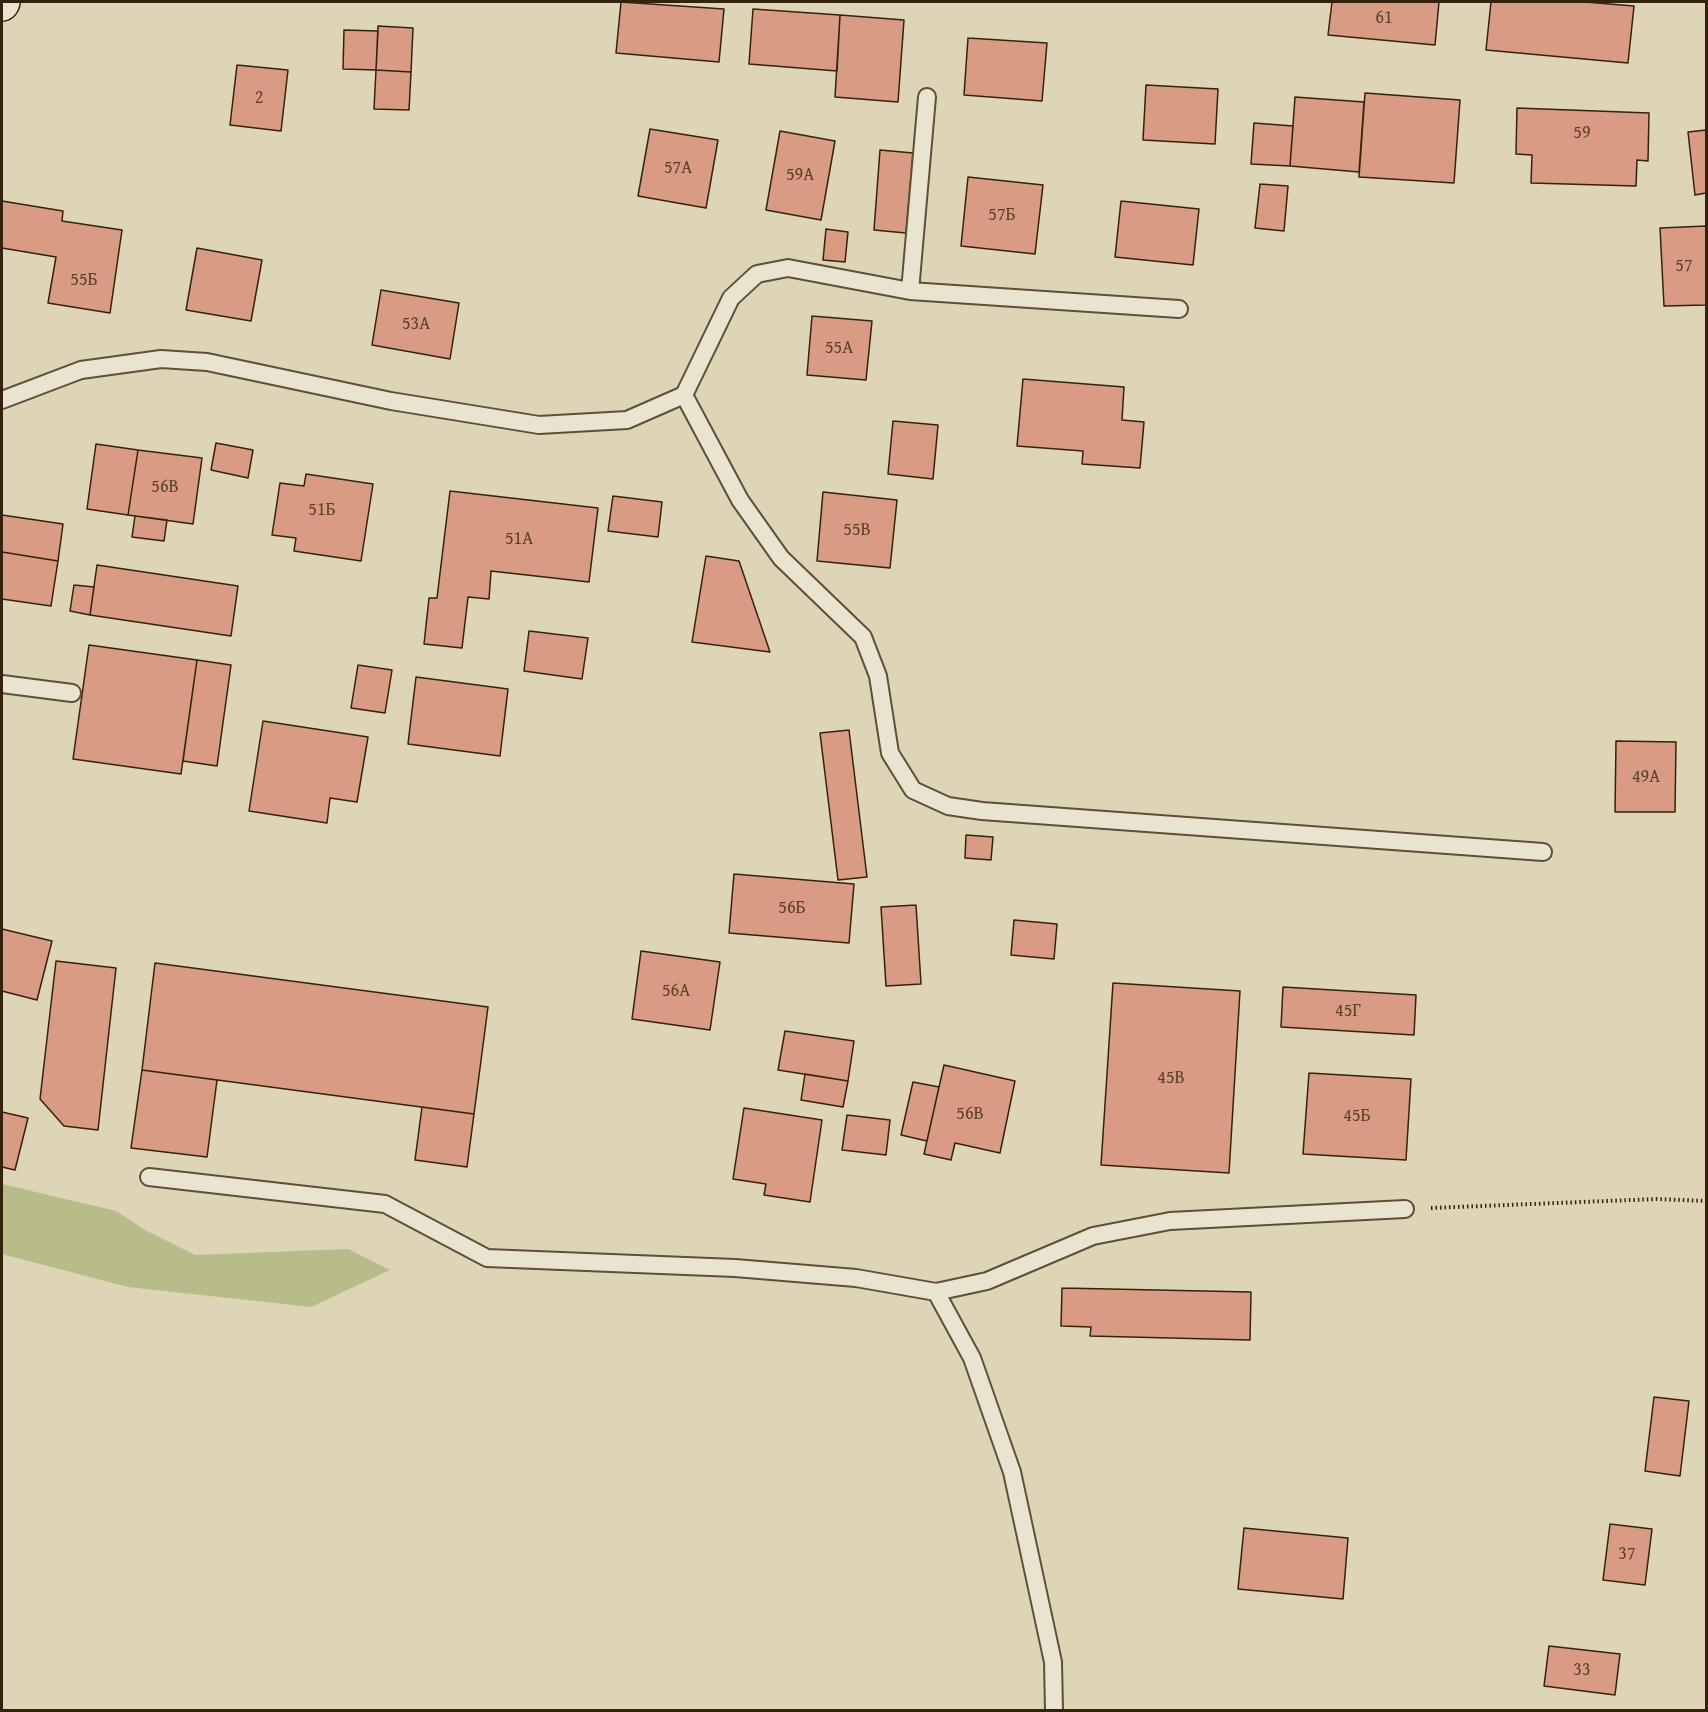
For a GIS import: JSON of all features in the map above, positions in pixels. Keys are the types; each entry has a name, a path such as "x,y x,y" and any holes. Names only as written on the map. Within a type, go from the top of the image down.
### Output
{"lane":[{"path":"910,291 927,97"},
{"path":"2,400 81,370 161,359 207,362 391,401 539,425 627,420 684,395 731,298 757,273 788,268 910,291 1179,309"},
{"path":"684,395 740,500 782,558 863,637 878,676 890,753 914,790 948,806 982,810 1543,852"},
{"path":"2,684 72,693"},
{"path":"149,1177 385,1204 487,1258 735,1268 856,1278 936,1292 987,1281 1093,1236 1170,1221 1405,1209"},
{"path":"936,1292 972,1358 1012,1472 1053,1662 1054,1710"}],"path":[{"path":"1405,1209 1645,1200 1707,1201"}],"green space":[{"path":"2,1184 116,1211 145,1230 195,1255 348,1249 390,1270 311,1307 128,1287 2,1254"}],"building":[{"path":"621,2 724,9 719,62 616,53"},
{"path":"1332,2 1439,2 1435,45 1328,35"},
{"path":"1491,2 1585,2 1634,6 1628,63 1486,50"},
{"path":"753,9 840,15 837,71 749,64"},
{"path":"840,15 904,20 898,102 835,97"},
{"path":"378,26 413,28 411,72 376,70"},
{"path":"344,30 378,31 376,70 343,69"},
{"path":"968,38 1047,43 1042,101 964,95"},
{"path":"237,65 288,70 281,131 230,125"},
{"path":"376,70 411,72 409,110 374,109"},
{"path":"1146,85 1218,89 1215,144 1143,140"},
{"path":"1365,93 1460,100 1454,183 1359,177"},
{"path":"1295,97 1364,102 1359,172 1290,166"},
{"path":"1517,108 1649,113 1648,161 1637,160 1636,186 1531,183 1532,155 1516,154"},
{"path":"1254,123 1293,126 1290,166 1251,164"},
{"path":"650,129 718,140 706,208 638,196"},
{"path":"1706,130 1706,193 1695,195 1688,132"},
{"path":"780,131 835,141 821,220 766,210"},
{"path":"880,150 913,153 906,233 874,230"},
{"path":"968,177 1043,185 1035,254 961,246"},
{"path":"1260,184 1288,186 1284,231 1255,228"},
{"path":"2,201 63,211 62,221 122,230 110,313 48,303 56,257 2,248"},
{"path":"1121,201 1199,209 1193,265 1115,257"},
{"path":"1706,226 1706,305 1664,306 1660,228"},
{"path":"826,229 848,232 845,262 823,260"},
{"path":"197,248 262,260 251,321 186,310"},
{"path":"381,290 459,303 450,359 372,345"},
{"path":"812,316 872,321 866,380 807,375"},
{"path":"1023,379 1124,387 1122,420 1144,422 1140,468 1082,464 1083,451 1017,446"},
{"path":"893,421 938,425 933,479 888,474"},
{"path":"216,443 253,450 248,478 211,470"},
{"path":"96,444 138,450 128,515 87,509"},
{"path":"138,450 202,458 193,524 128,515"},
{"path":"306,474 373,484 361,561 294,551 296,538 272,535 280,483 304,486"},
{"path":"450,491 598,508 589,582 491,571 489,599 468,597 462,648 424,644 429,598 437,598"},
{"path":"823,492 897,500 890,568 817,561"},
{"path":"613,496 662,502 658,537 608,531"},
{"path":"2,515 63,524 58,561 2,552"},
{"path":"135,516 167,520 164,541 132,537"},
{"path":"2,552 58,561 51,606 2,599"},
{"path":"706,556 739,561 770,652 692,642"},
{"path":"97,565 238,586 231,636 90,615"},
{"path":"74,585 94,587 90,615 70,611"},
{"path":"529,631 588,638 582,679 524,671"},
{"path":"89,645 197,660 181,774 73,759"},
{"path":"197,660 231,665 217,766 183,761"},
{"path":"358,665 392,670 385,713 351,708"},
{"path":"416,677 508,689 500,756 408,744"},
{"path":"263,721 368,737 357,802 330,798 327,823 249,811"},
{"path":"849,730 867,877 838,880 820,733"},
{"path":"1616,741 1676,742 1675,812 1615,812"},
{"path":"966,835 993,837 991,860 965,858"},
{"path":"734,874 854,884 849,943 729,933"},
{"path":"916,905 921,984 886,986 881,907"},
{"path":"1014,920 1057,924 1054,959 1011,955"},
{"path":"2,929 52,941 37,1000 2,991"},
{"path":"641,951 720,962 710,1030 632,1019"},
{"path":"56,961 116,968 98,1130 64,1126 40,1099"},
{"path":"155,963 488,1007 474,1114 142,1070"},
{"path":"1113,983 1240,991 1229,1173 1101,1165"},
{"path":"1283,987 1416,995 1414,1035 1281,1027"},
{"path":"785,1031 854,1041 848,1081 778,1070"},
{"path":"944,1065 1015,1081 1000,1153 955,1143 951,1160 924,1154"},
{"path":"142,1070 217,1080 207,1157 131,1148"},
{"path":"1309,1073 1411,1079 1406,1160 1303,1154"},
{"path":"805,1074 848,1081 843,1107 801,1100"},
{"path":"913,1082 939,1087 927,1141 901,1135"},
{"path":"422,1107 474,1114 467,1167 415,1160"},
{"path":"744,1108 822,1120 810,1202 764,1195 766,1184 733,1179"},
{"path":"2,1112 28,1118 15,1170 2,1167"},
{"path":"847,1115 890,1120 886,1155 842,1150"},
{"path":"1062,1288 1251,1292 1250,1340 1090,1336 1091,1327 1061,1326"},
{"path":"1654,1397 1689,1401 1680,1476 1645,1471"},
{"path":"1610,1524 1652,1529 1645,1585 1603,1580"},
{"path":"1244,1528 1348,1538 1343,1599 1238,1589"},
{"path":"1549,1646 1620,1654 1615,1695 1544,1686"}]}
